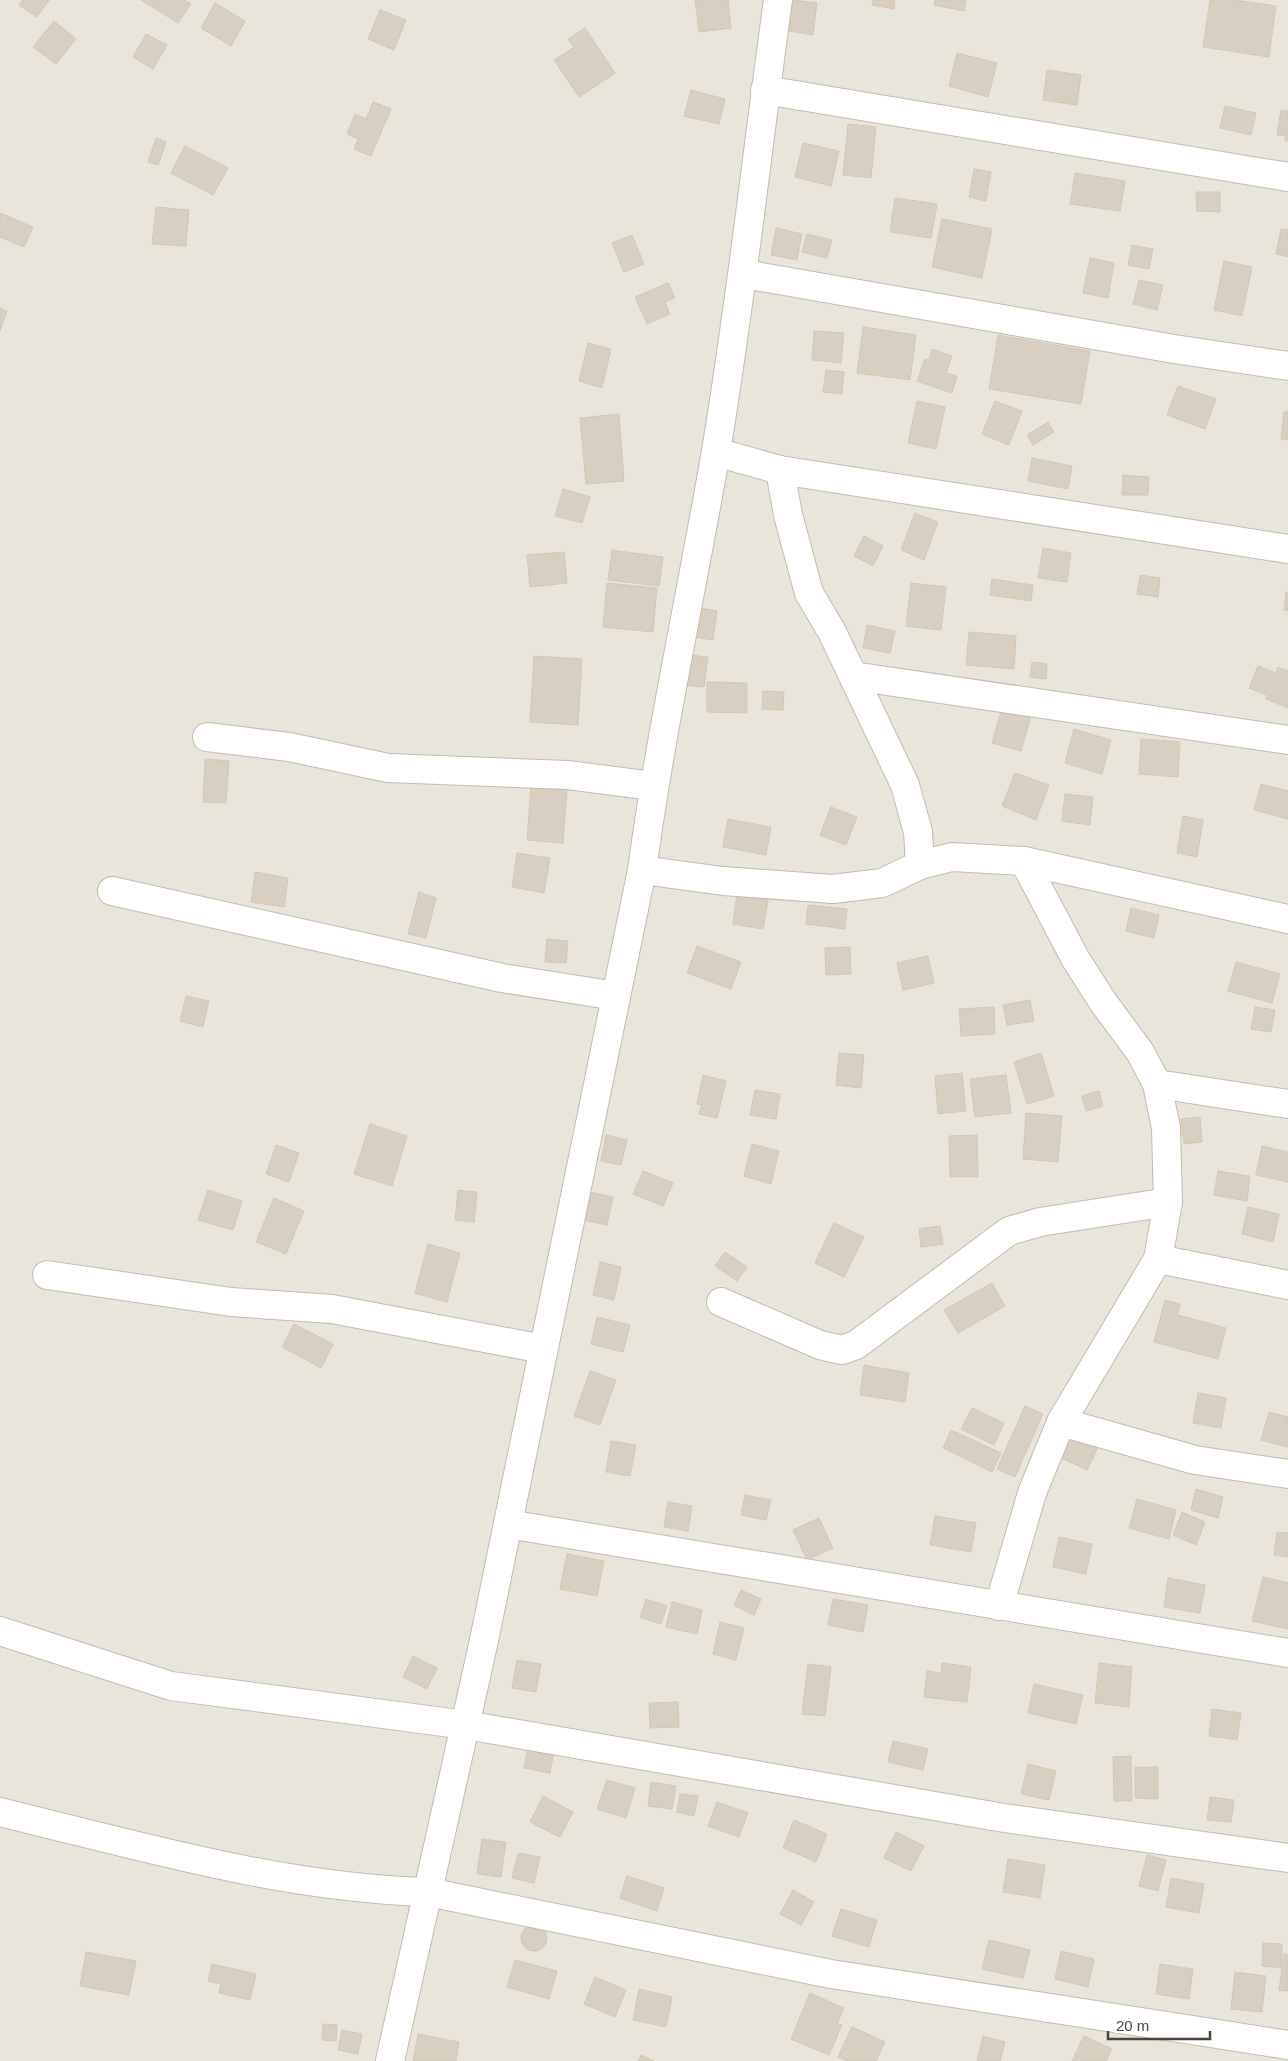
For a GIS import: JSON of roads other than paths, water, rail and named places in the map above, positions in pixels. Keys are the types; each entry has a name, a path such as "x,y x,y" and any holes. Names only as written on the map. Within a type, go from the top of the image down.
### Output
{"street":[{"path":"390,2061 466,1725 642,870 653,786 716,452 744,274 778,0"},
{"path":"766,90 1288,177"},
{"path":"744,274 1174,350 1288,366"},
{"path":"716,452 780,470 1288,549"},
{"path":"780,470 788,515 809,593 853,676 905,785 918,832 920,865"},
{"path":"853,676 1288,740"},
{"path":"207,737 289,746 388,768 568,775 653,786"},
{"path":"642,870 723,881 834,889 882,883 920,865 952,857 1024,861 1288,919"},
{"path":"999,1606 1032,1493 1061,1422 1158,1259 1168,1202 1166,1128 1157,1084 1140,1052 1102,1002 1075,958 1024,861"},
{"path":"112,892 502,978 616,996"},
{"path":"1157,1084 1288,1104"},
{"path":"721,1302 820,1345 842,1350 856,1345 1008,1231 1040,1222 1168,1202"},
{"path":"1158,1259 1288,1285"},
{"path":"47,1276 230,1302 332,1309 543,1349"},
{"path":"1061,1422 1195,1460 1288,1474"},
{"path":"508,1524 1288,1653"},
{"path":"0,1632 171,1686 466,1725 1004,1818 1288,1858"},
{"path":"0,1812 229,1868 382,1891 428,1892 831,1974 1288,2045"}]}
